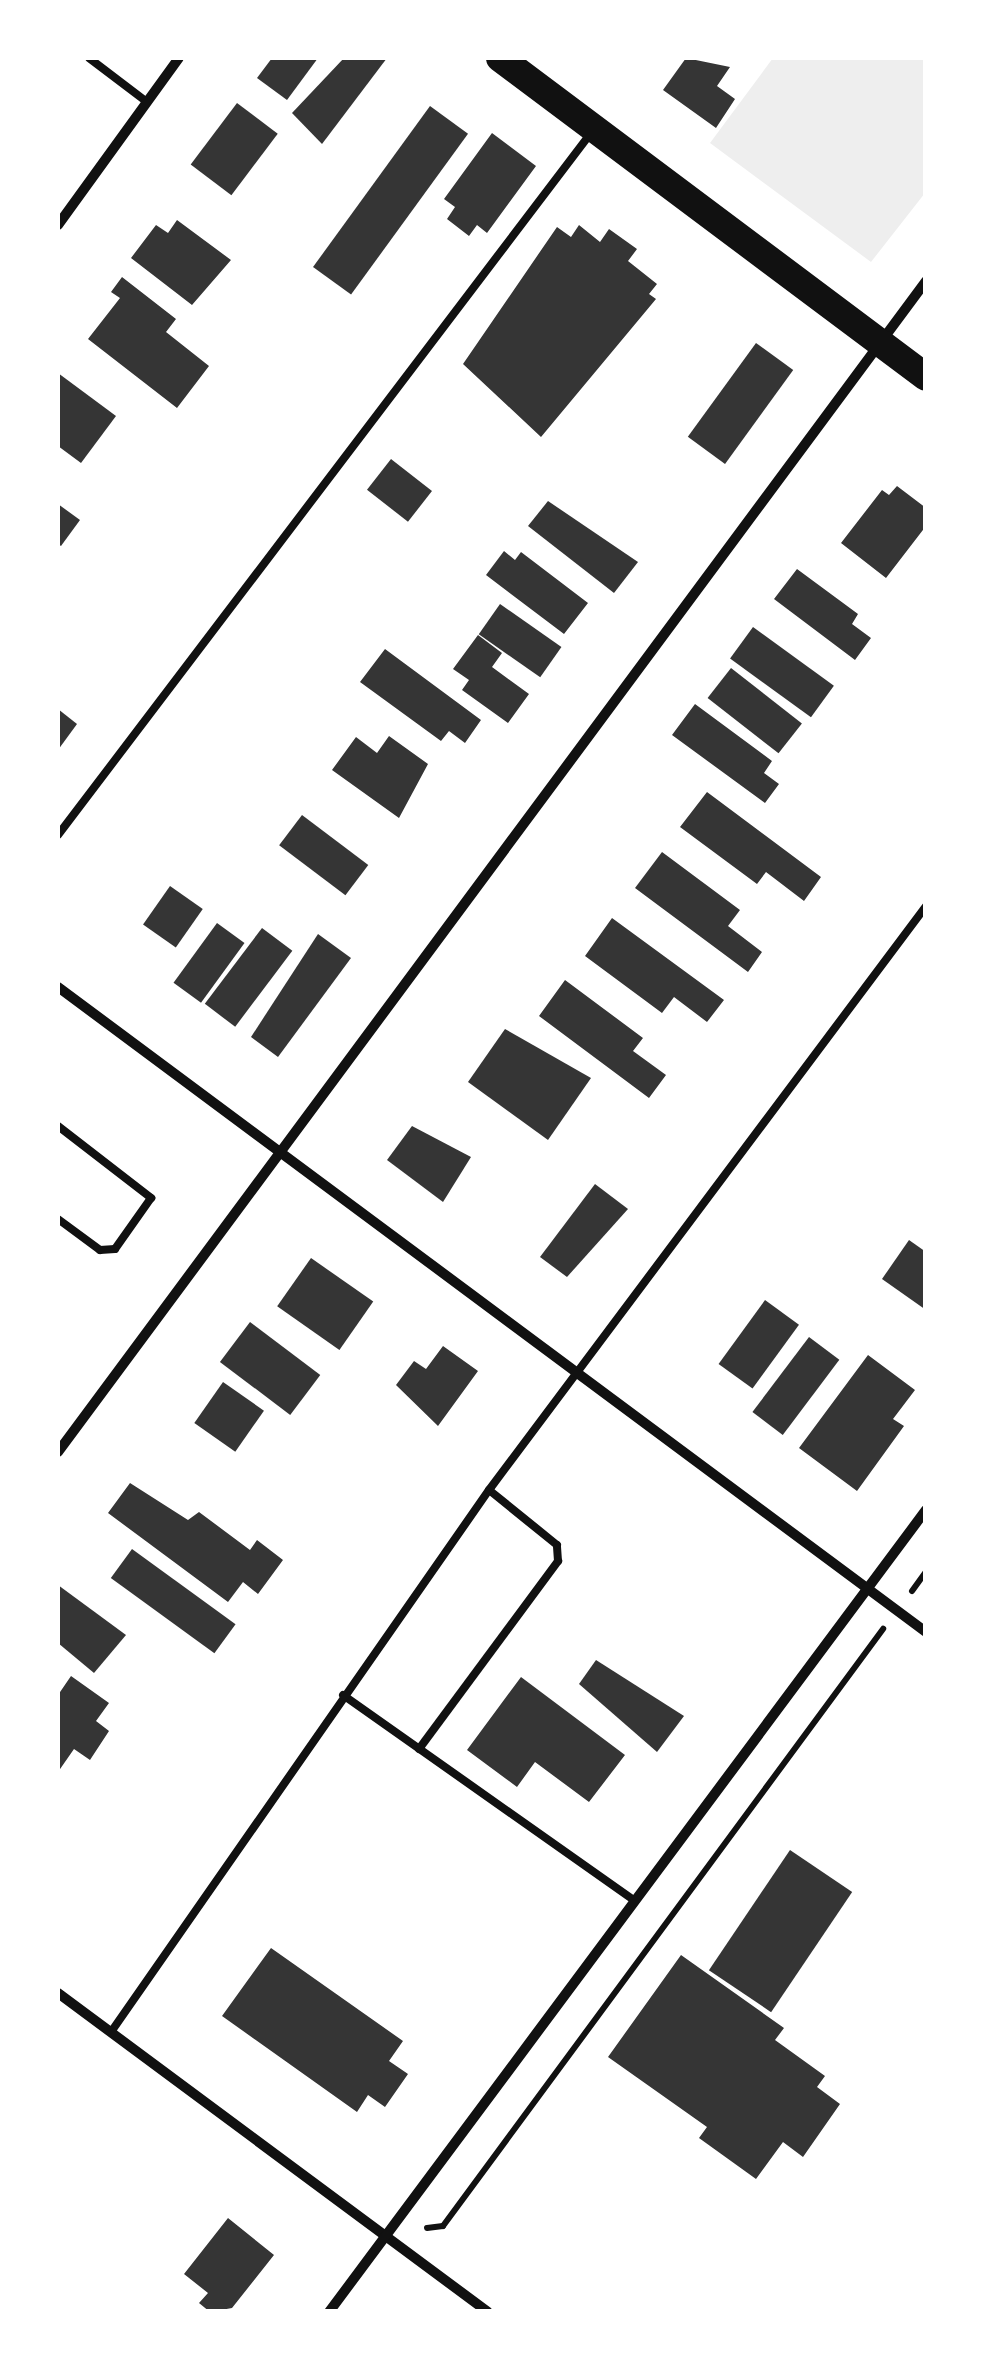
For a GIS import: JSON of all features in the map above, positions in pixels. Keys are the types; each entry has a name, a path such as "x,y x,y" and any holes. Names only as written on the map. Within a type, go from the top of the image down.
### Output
{"highway":[{"path":"500,58 926,377"}],"street":[{"path":"58,224 179,58"},
{"path":"58,1452 276,1150 926,282"},
{"path":"58,987 926,1632"},
{"path":"329,2312 926,1510"},
{"path":"58,1992 488,2312"}],"lane":[{"path":"89,58 147,102"},
{"path":"58,835 594,129"},
{"path":"111,2032 343,1694 489,1490 926,906"},
{"path":"58,1126 151,1198 114,1249 100,1250 58,1219"},
{"path":"420,1749 558,1562 557,1545 489,1490"},
{"path":"343,1694 634,1902"}],"path":[{"path":"384,2235 443,2226 926,1572"}],"shaded area":[{"path":"773,58 925,58 925,193 871,262 710,143"}],"building":[{"path":"272,58 318,58 287,100 257,78"},
{"path":"344,58 387,58 322,144 292,113"},
{"path":"686,58 730,67 717,86 735,99 716,128 663,90"},
{"path":"237,103 278,134 231,195 191,164"},
{"path":"430,106 468,134 351,295 313,267"},
{"path":"492,133 536,166 487,233 477,225 469,236 447,219 455,207 444,199"},
{"path":"177,220 231,260 192,305 131,258 156,225 168,233"},
{"path":"579,225 600,242 609,229 637,249 628,261 657,284 649,294 656,299 541,437 463,364 557,227 571,237"},
{"path":"122,277 176,319 166,332 209,366 177,408 88,339 120,298 111,292"},
{"path":"756,343 793,370 725,464 688,437"},
{"path":"58,373 116,416 81,463 58,446"},
{"path":"391,459 432,491 408,522 367,490"},
{"path":"897,486 926,508 926,526 886,578 841,543 882,490 889,495"},
{"path":"548,501 638,562 614,593 528,526"},
{"path":"58,504 80,520 61,546 58,544"},
{"path":"504,551 515,560 521,552 588,603 564,634 486,575"},
{"path":"797,569 858,614 852,624 871,638 855,660 774,599"},
{"path":"500,604 561,647 540,677 479,634"},
{"path":"753,627 834,686 811,717 730,659"},
{"path":"478,635 502,653 492,667 529,694 508,723 462,690 469,680 453,669"},
{"path":"385,649 481,720 465,743 449,731 441,741 360,682"},
{"path":"731,668 802,723 779,753 708,698"},
{"path":"695,704 772,761 764,773 779,784 765,803 672,735"},
{"path":"58,709 77,724 58,750"},
{"path":"389,736 428,764 399,818 332,770 356,737 377,753"},
{"path":"707,792 821,877 804,901 766,872 757,884 680,827"},
{"path":"302,815 368,865 345,895 279,845"},
{"path":"662,852 740,910 728,926 762,952 748,972 635,888"},
{"path":"170,886 203,909 176,947 143,925"},
{"path":"612,918 724,1000 707,1022 674,997 662,1013 585,956"},
{"path":"217,923 245,943 201,1003 174,983"},
{"path":"262,928 292,951 235,1027 205,1004"},
{"path":"318,934 351,958 278,1057 251,1037"},
{"path":"565,980 643,1038 633,1051 666,1075 649,1098 539,1016"},
{"path":"505,1029 591,1078 548,1140 468,1082"},
{"path":"412,1126 471,1157 443,1202 387,1160"},
{"path":"595,1184 628,1209 567,1277 540,1257"},
{"path":"909,1240 926,1252 926,1310 882,1279"},
{"path":"311,1258 373,1302 339,1350 277,1306"},
{"path":"765,1300 799,1325 753,1389 719,1364"},
{"path":"250,1322 320,1375 290,1415 220,1362"},
{"path":"809,1337 839,1360 783,1435 752,1412"},
{"path":"443,1346 478,1371 438,1426 396,1385 414,1361 426,1369"},
{"path":"868,1355 915,1390 893,1419 904,1426 857,1491 799,1448"},
{"path":"223,1382 264,1411 235,1452 194,1423"},
{"path":"130,1483 188,1520 199,1512 250,1550 257,1540 283,1560 258,1594 243,1582 228,1602 108,1513"},
{"path":"132,1549 236,1624 214,1653 111,1578"},
{"path":"58,1585 126,1635 94,1673 58,1643"},
{"path":"596,1660 684,1716 657,1752 579,1684"},
{"path":"71,1676 109,1703 96,1721 109,1731 90,1760 74,1749 58,1772 58,1695"},
{"path":"521,1677 625,1755 589,1802 535,1762 517,1787 467,1750"},
{"path":"790,1850 852,1892 771,2012 709,1970"},
{"path":"271,1948 403,2041 389,2061 408,2074 385,2107 368,2095 357,2112 222,2016"},
{"path":"681,1955 784,2028 775,2040 825,2076 817,2087 840,2104 803,2157 783,2142 756,2179 699,2138 707,2127 608,2057"},
{"path":"228,2218 274,2255 232,2308 210,2312 199,2303 208,2293 184,2274"}]}
